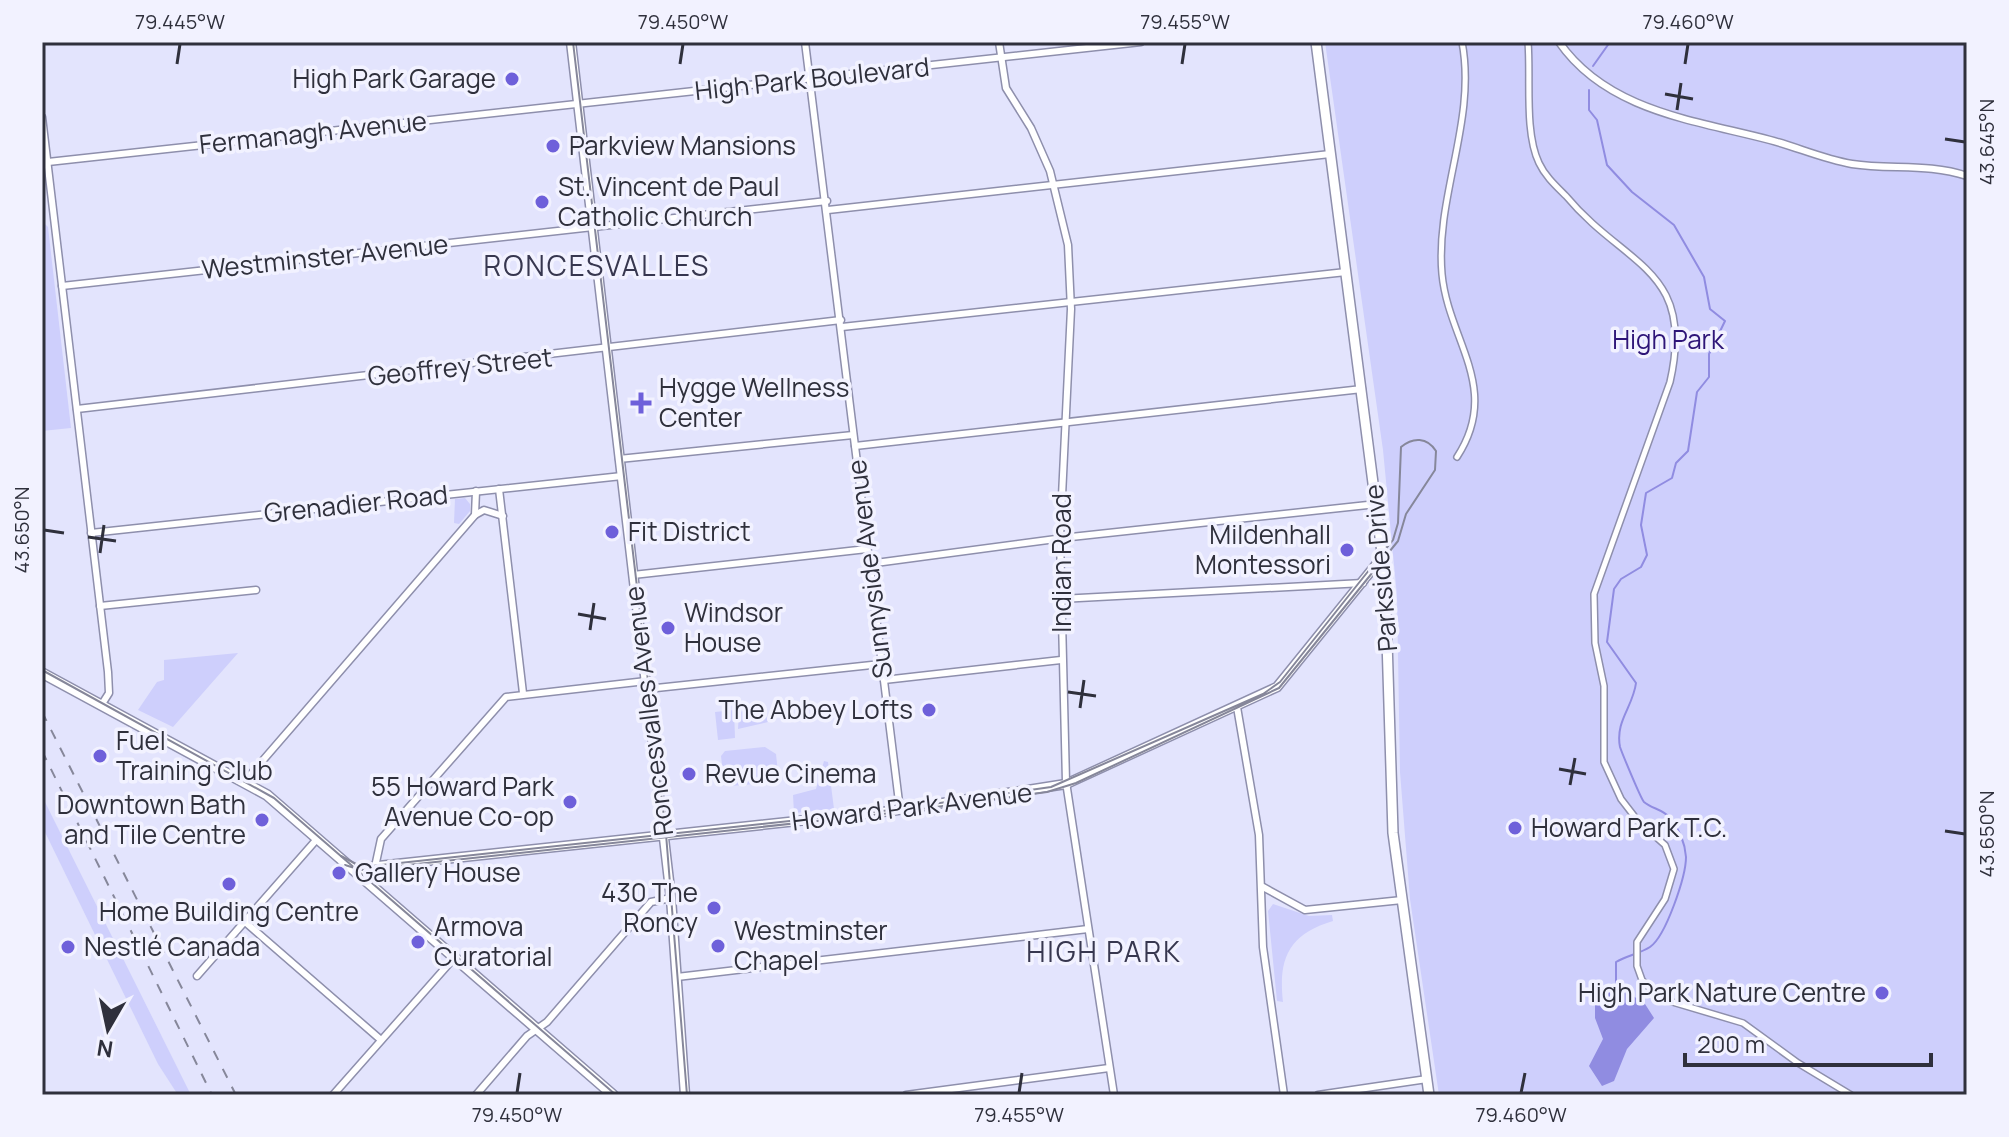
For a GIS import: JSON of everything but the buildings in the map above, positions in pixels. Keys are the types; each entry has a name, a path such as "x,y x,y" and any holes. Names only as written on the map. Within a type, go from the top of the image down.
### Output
{"main road":[{"name":"Parkside Drive","path":"1316,42 1383,556 1393,833 1429,1095"},
{"path":"43,673 245,781 277,803 613,1095"}],"street":[{"name":"Roncesvalles Avenue","path":"571,42 671,898 685,1095"},
{"name":"Sunnyside Avenue","path":"805,42 900,810"},
{"name":"Indian Road","path":"999,42 1006,88 1031,128 1055,185 1068,245 1071,302 1060,538 1066,784 1114,1095"},
{"name":"High Park Boulevard","path":"578,105 1141,42"},
{"path":"1457,457 1470,428 1472,378 1469,356 1445,290 1441,255 1465,100 1462,42"},
{"path":"1528,42 1533,140 1540,167 1592,225 1655,275 1668,295 1674,315 1674,364 1670,382 1594,594 1595,643 1604,686 1604,762 1621,799 1638,821 1665,845 1674,869 1665,899 1637,942 1636,959 1642,980 1659,998 1743,1023 1798,1063 1851,1095"},
{"path":"1559,42 1589,77 1612,93 1647,108 1840,161 1934,167 1967,176"},
{"name":"Fermanagh Avenue","path":"48,162 578,105"},
{"path":"42,117 109,693 102,704"},
{"path":"828,210 1330,154"},
{"name":"Westminster Avenue","path":"62,286 827,201"},
{"path":"42,209 53,207"},
{"name":"Geoffrey Street","path":"77,409 562,355 606,346 1071,302 1346,272"},
{"path":"855,446 1362,389"},
{"path":"619,459 853,435"},
{"name":"Grenadier Road","path":"91,533 622,476"},
{"path":"499,489 523,693"},
{"path":"475,515 476,491"},
{"path":"868,564 1060,538 1377,504"},
{"path":"245,781 475,515 484,510 503,516"},
{"path":"633,575 867,549"},
{"name":"Howard Park Avenue","path":"362,876 369,867 900,810 1066,784 1271,691 1286,679 1383,556"},
{"path":"1060,599 1363,583"},
{"path":"100,606 256,590"},
{"path":"884,680 1061,660"},
{"path":"375,867 381,839 506,697 523,693 705,683 881,664"},
{"path":"1237,707 1259,835 1263,947 1284,1095"},
{"path":"197,976 317,839"},
{"path":"1263,887 1305,910 1402,900"},
{"path":"476,1095 651,902 671,898"},
{"path":"244,921 381,1040"},
{"path":"677,977 1088,929"},
{"path":"333,1095 454,958"},
{"path":"906,1095 1109,1068"},
{"path":"1318,1095 1427,1079"}],"green space":[{"name":"High Park","path":"1325,42 1967,42 1967,1095 1439,1095 1410,899 1400,772 1397,596 1383,450"},
{"path":"42,221 48,227 71,428 42,431"},
{"path":"465,498 470,504 470,511 459,524 454,523 455,499"},
{"path":"238,653 173,727 138,710 157,682 164,680 164,660"},
{"path":"763,707 768,722 738,729 739,712"},
{"path":"734,710 735,738 718,740 715,712"},
{"path":"765,747 776,754 779,782 730,786 724,783 721,756 725,751"},
{"path":"824,761 828,762 834,809 794,813 793,795 816,789"},
{"path":"42,796 191,1095 178,1095 158,1064 42,826"},
{"path":"1273,904 1309,916 1332,915 1333,921 1306,933 1290,950 1283,973 1283,1002 1277,1001 1268,911"}],"shaded area":[{"path":"1620,987 1645,1004 1654,1018 1627,1049 1614,1081 1602,1086 1589,1066 1603,1039 1595,1018 1595,1004 1606,991"}],"waterway":[{"path":"1593,66 1610,42"},
{"path":"1589,90 1589,110 1597,120 1607,165 1632,192 1674,225 1704,277 1710,309 1725,321 1709,354 1709,377 1697,392 1688,451 1676,463 1672,478 1646,493 1641,525 1647,555 1641,567 1621,579 1614,589 1607,642 1636,683 1620,729 1620,747 1642,799 1673,822 1683,841 1686,857 1679,891 1662,931 1650,947 1616,962 1616,987"}],"tram line":[{"path":"573,42 666,834 687,1095"},
{"path":"341,856 358,865 372,866 891,810 1051,787 1263,694 1280,682 1393,540 1398,523 1401,447 1410,441 1420,440 1436,451 1435,470 1406,514 1398,541 1279,688 1076,783 1047,792 891,813 361,870 345,865"},
{"path":"42,670 274,798 616,1095"}],"railway":[{"path":"42,712 236,1095"},
{"path":"42,751 212,1095"}],"place":[{"name":"High Park Garage","path":"512,79"},
{"name":"Parkview Mansions","path":"553,146"},
{"name":"St. Vincent de Paul Catholic Church","path":"542,202"},
{"name":"Hygge Wellness Center","path":"641,403"},
{"name":"Fit District","path":"612,532"},
{"name":"Mildenhall Montessori","path":"1347,550"},
{"name":"Windsor House","path":"668,628"},
{"name":"The Abbey Lofts","path":"929,710"},
{"name":"Fuel Training Club","path":"100,756"},
{"name":"Revue Cinema","path":"689,774"},
{"name":"55 Howard Park Avenue Co-op","path":"570,802"},
{"name":"Downtown Bath and Tile Centre","path":"262,820"},
{"name":"Howard Park T.C.","path":"1515,828"},
{"name":"Gallery House","path":"339,873"},
{"name":"Home Building Centre","path":"229,884"},
{"name":"430 The Roncy","path":"714,908"},
{"name":"Armova Curatorial","path":"418,942"},
{"name":"Westminster Chapel","path":"718,946"},
{"name":"Nestlé Canada","path":"68,947"},
{"name":"High Park Nature Centre","path":"1882,993"}],"district":[{"name":"RONCESVALLES","path":"597,266"},
{"name":"HIGH PARK","path":"1104,952"}]}
